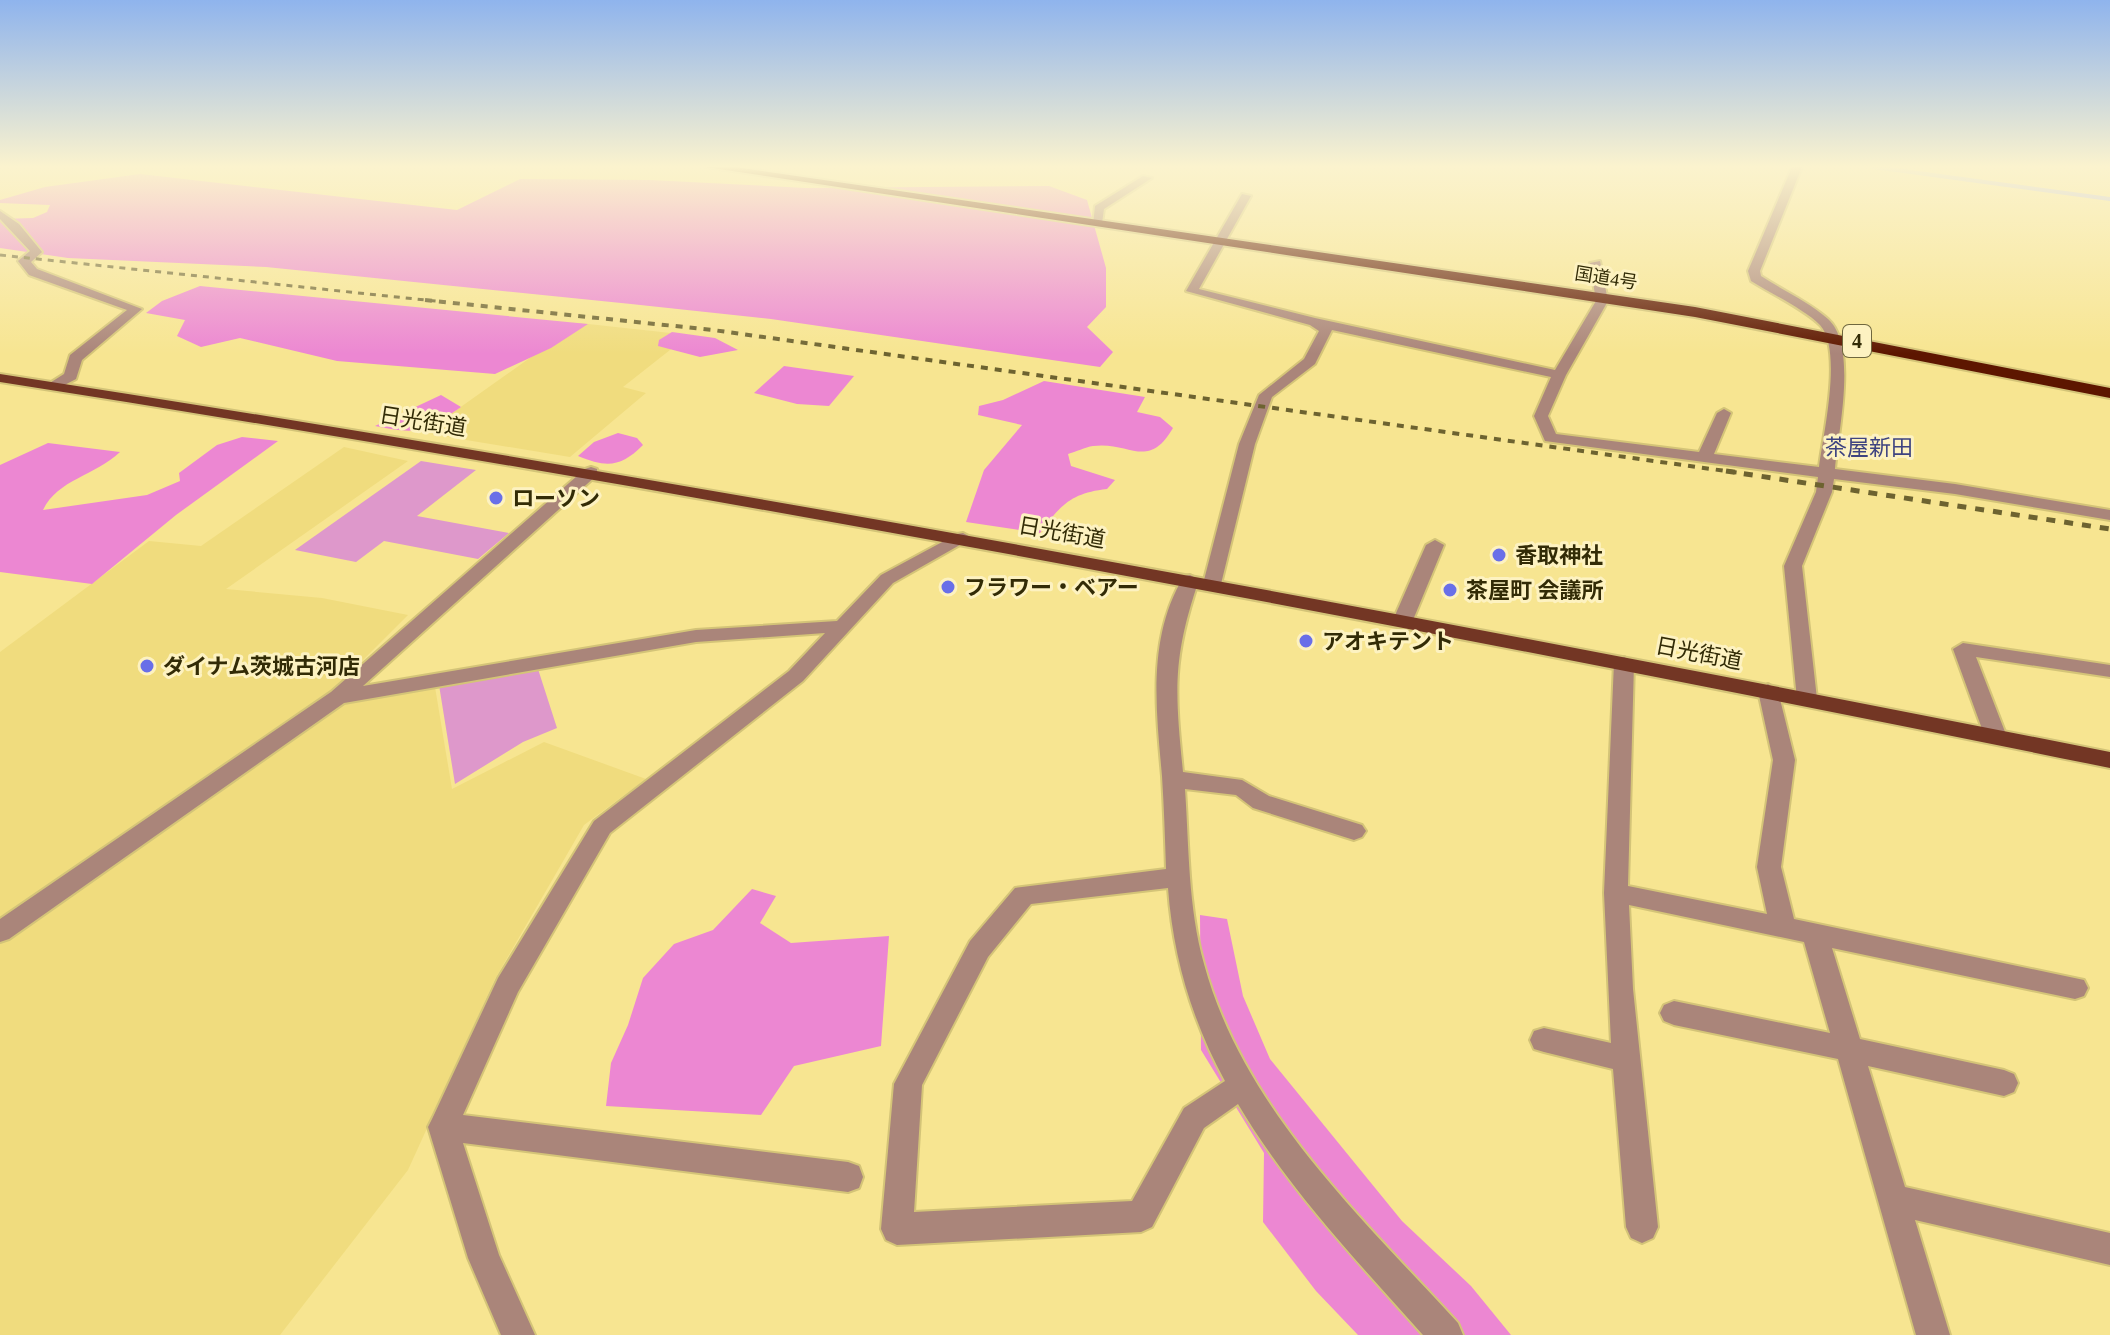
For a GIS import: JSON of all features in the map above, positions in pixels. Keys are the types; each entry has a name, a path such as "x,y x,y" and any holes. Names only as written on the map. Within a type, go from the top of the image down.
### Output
{"highway":[{"name":"国道4号","path":"1140,229 1601,297 1835,337 2110,393"}],"main road":[{"name":"日光街道","path":"0,378 591,472 963,538 1768,691 2108,763"}],"street":[{"path":"17,229 23,241 35,249 36,252 24,261 33,272 136,309 75,358 71,376 52,386"},
{"path":"1227,229 1192,291 1315,322 1559,375"},
{"path":"1770,229 1755,265 1755,278 1825,323 1835,337 1838,370 1824,492 1793,566 1807,699"},
{"path":"1596,263 1601,297 1541,416 1550,438 1955,489 2110,515"},
{"path":"1212,584 1247,444 1263,402 1266,395 1310,361 1326,330 1315,322"},
{"path":"1705,457 1724,413"},
{"path":"0,932 338,697 591,472"},
{"path":"518,1335 484,1258 443,1127 507,986 602,827 796,676 887,579 963,538"},
{"path":"1403,620 1435,545"},
{"path":"1190,580 1176,619 1166,668 1180,877 1191,962 1210,1023 1243,1085 1300,1168 1446,1335"},
{"path":"338,697 696,636 844,626"},
{"path":"1996,737 1963,649 2110,671"},
{"path":"1624,663 1616,893 1626,1059 1642,1227"},
{"path":"1768,691 1784,760 1769,867 1783,927"},
{"path":"1173,779 1242,788 1261,802 1354,831"},
{"path":"1180,877 1024,895 979,949 908,1084 897,1229 1141,1216 1194,1118 1243,1085"},
{"path":"1616,893 2075,988"},
{"path":"1814,932 1933,1335"},
{"path":"1674,1013 2004,1083"},
{"path":"1544,1040 1626,1059"},
{"path":"443,1127 848,1177"},
{"path":"1895,1200 2110,1249"}],"shaded area":[{"path":"0,229 1095,229 1106,268 1106,307 1087,327 1113,352 1100,367 771,319 266,267 68,258 0,248"},
{"path":"200,286 588,324 551,348 495,374 337,361 240,338 201,347 177,336 185,320 146,313 162,301"},
{"path":"579,323 689,335 623,387 646,393 570,457 424,433"},
{"path":"672,332 715,338 738,350 700,357 658,346 659,340"},
{"path":"784,366 854,376 829,406 797,404 754,393"},
{"path":"1044,381 1145,397 1137,412 1160,417 1173,428 1164,441 1146,451 1093,446 1068,454 1071,466 1115,480 1107,489 1085,493 1068,502 1040,533 966,522 984,470 1022,425 978,415 979,406 1003,400"},
{"path":"441,395 461,407 439,422 412,431 375,426"},
{"path":"618,433 637,438 643,445 628,458 613,463 578,456 594,442"},
{"path":"242,437 278,441 176,515 92,584 0,572 0,465 48,443 120,452 100,467 67,484 43,510 147,495 180,481 179,473 217,445"},
{"path":"344,447 408,461 226,589 322,598 408,615 324,699 0,917 0,652 149,541 201,546"},
{"path":"421,461 476,470 417,516 509,533 478,559 384,541 356,562 295,550"},
{"path":"538,669 557,728 523,742 455,784 439,685"},
{"path":"435,687 452,789 544,742 646,779 584,825 495,979 408,1170 280,1335 0,1335 0,942 342,701"},
{"path":"752,889 776,896 760,923 791,943 889,936 881,1046 794,1066 761,1115 606,1106 611,1063 628,1025 643,978 674,944 713,930"},
{"path":"1200,915 1227,919 1243,996 1270,1059 1402,1221 1471,1286 1511,1335 1358,1335 1316,1291 1263,1222 1264,1153 1201,1050"}],"railway":[{"path":"0,255 432,301"},
{"path":"425,300 432,301"},
{"path":"432,301 713,330 1730,472"},
{"path":"432,301 444,302"},
{"path":"1726,471 1730,472"},
{"path":"1730,472 1740,473"},
{"path":"1730,472 2110,529"}],"place":[{"name":"ローソン","path":"496,498"},
{"name":"香取神社","path":"1499,555"},
{"name":"フラワー・ベアー","path":"948,587"},
{"name":"茶屋町 会議所","path":"1450,590"},
{"name":"アオキテント","path":"1306,641"},
{"name":"ダイナム茨城古河店","path":"147,666"}],"district":[{"name":"茶屋新田","path":"1869,447"}]}
